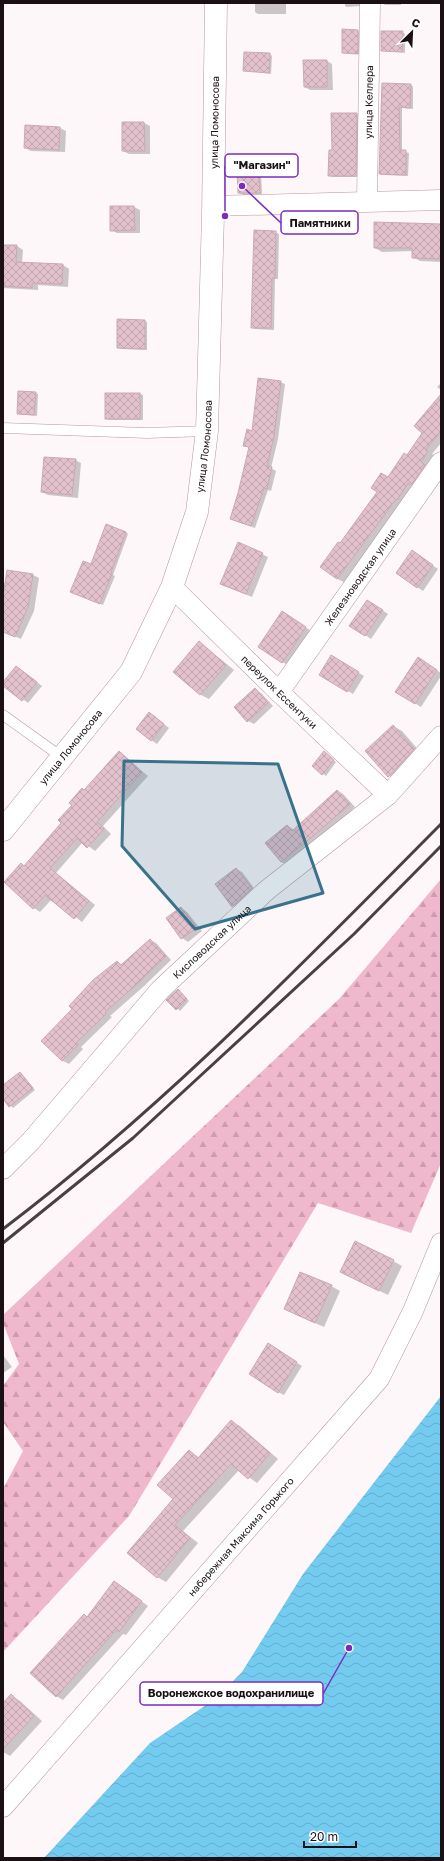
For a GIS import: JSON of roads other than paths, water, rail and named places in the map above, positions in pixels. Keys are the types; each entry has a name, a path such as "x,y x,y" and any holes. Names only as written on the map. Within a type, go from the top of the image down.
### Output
{"main road":[{"name":"улица Ломоносова","path":"3,830 63,758 131,672 172,587 197,512 207,430 213,206 216,3"}],"street":[{"name":"улица Келлера","path":"367,201 370,3"},
{"path":"213,206 441,200"},
{"name":"Железноводская улица","path":"279,692 441,462"},
{"name":"переулок Ессентуки","path":"172,587 279,692 388,795"},
{"name":"Кисловодская улица","path":"3,1169 31,1141 160,990 267,890 388,795 441,736"},
{"name":"набережная Максима Горького","path":"3,1807 379,1379 413,1311 441,1243"}],"lane":[{"path":"3,428 147,433 207,430"},
{"path":"3,715 63,758"}],"water":[{"path":"441,1396 441,1858 44,1858 150,1743 215,1699 242,1672 303,1574"}],"railway":[{"path":"3,1229 62,1183 175,1085 336,930 441,824"},
{"path":"3,1243 133,1138 354,934 441,846"}],"place":[{"name":"Памятники","path":"242,186"},
{"name":"\"Магазин\"","path":"225,216"},
{"name":"Воронежское водохранилище","path":"349,1648"}]}
